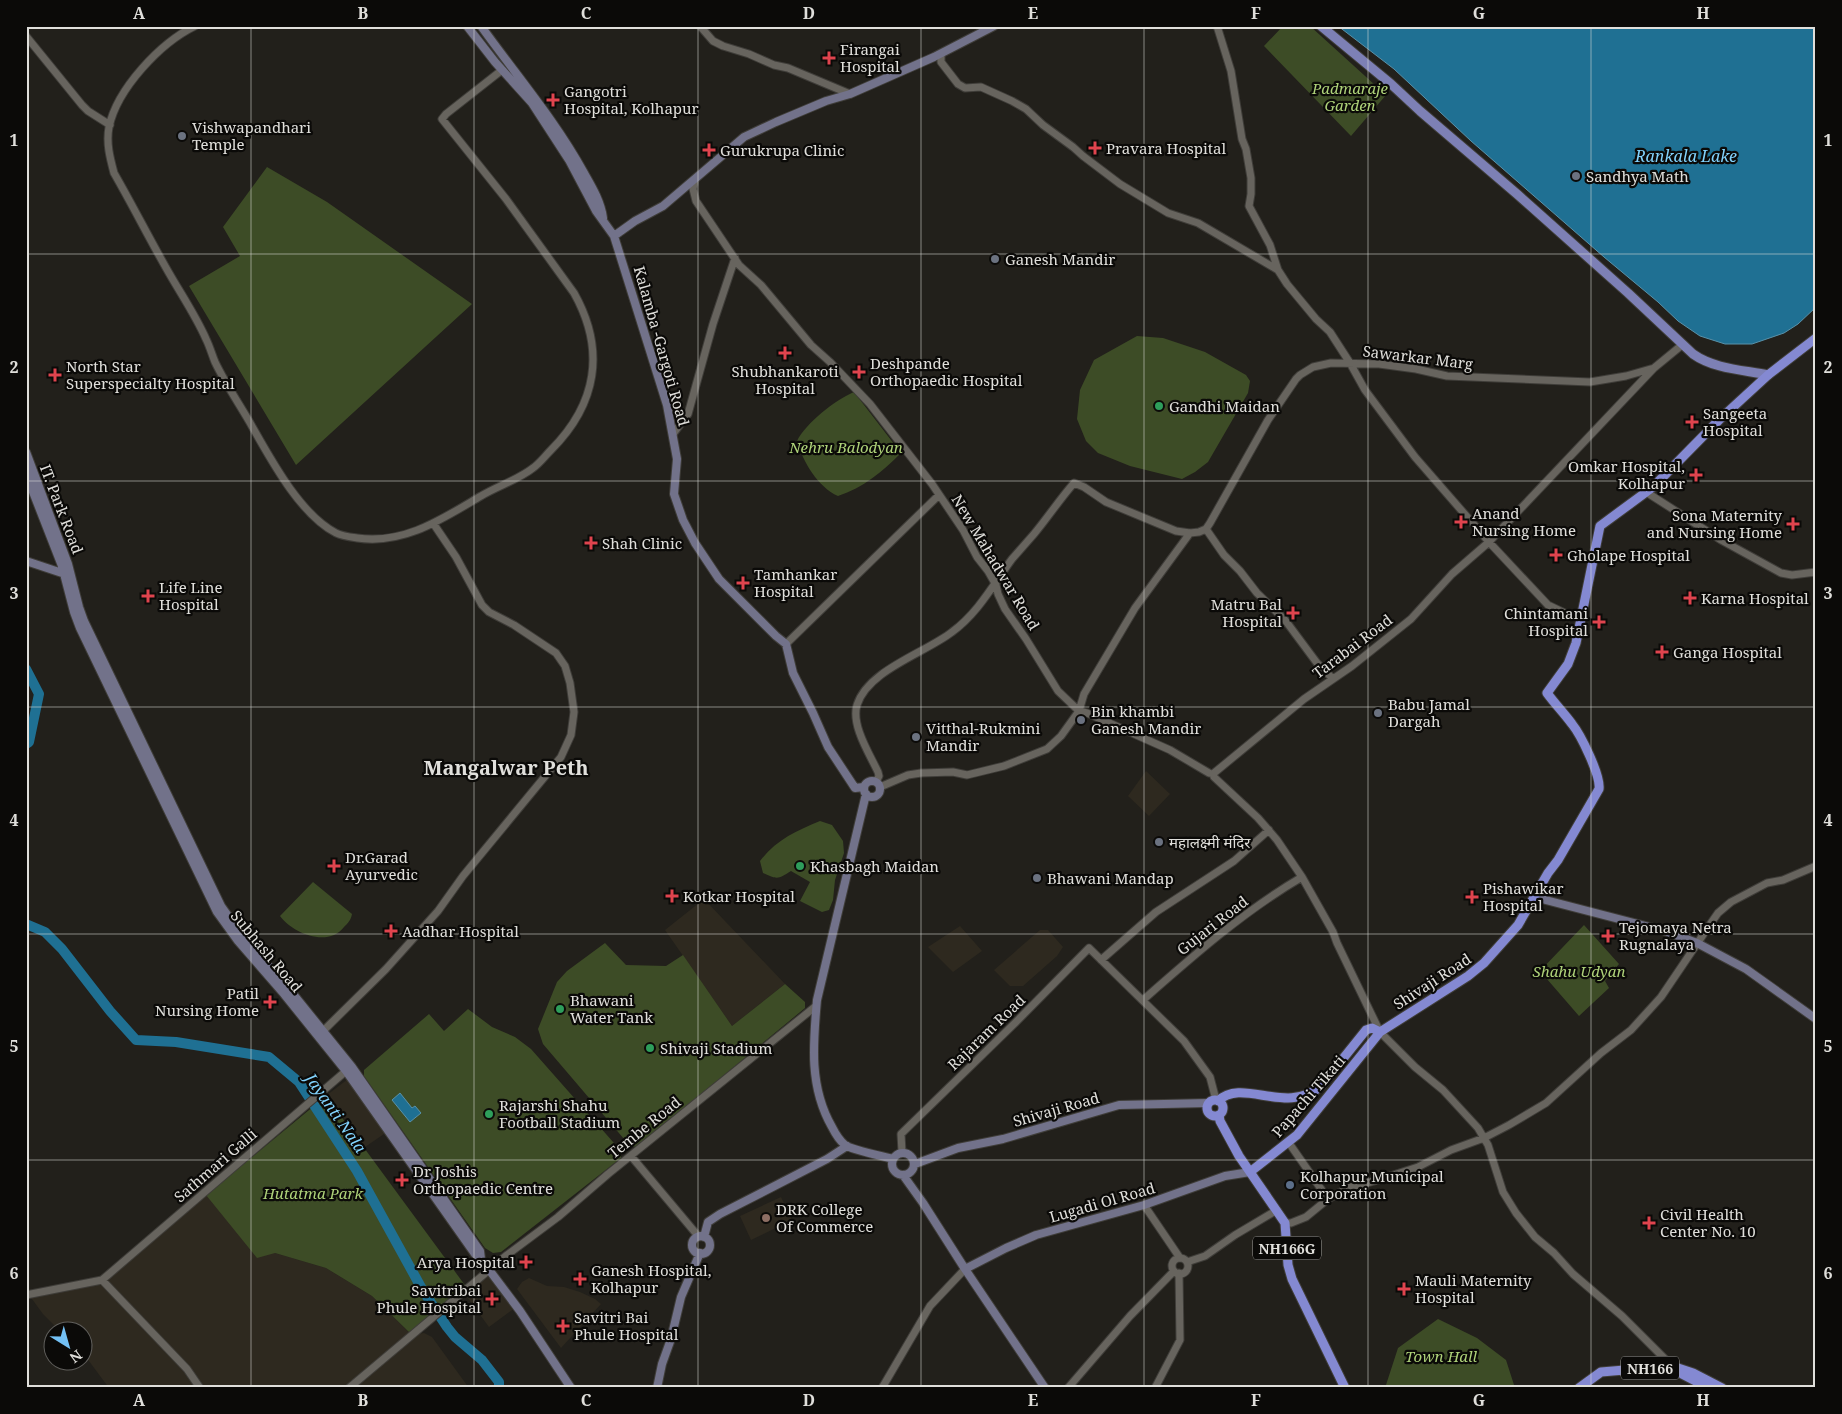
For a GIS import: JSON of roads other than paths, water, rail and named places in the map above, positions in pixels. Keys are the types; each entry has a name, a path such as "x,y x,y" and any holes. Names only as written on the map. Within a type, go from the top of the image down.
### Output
{"highway":[{"path":"1582,618 1600,526 1665,476 1719,420 1768,375 1816,338"},
{"name":"Shivaji Road","path":"1214,1101 1224,1095 1240,1092 1292,1099 1305,1096 1321,1086 1366,1030 1372,1028 1380,1032 1468,976 1484,963 1518,925 1548,873 1558,860 1600,785 1574,725 1547,693 1572,657 1582,618"},
{"name":"Papachi Tikati","path":"1250,1172 1289,1143 1380,1032"},
{"name":"NH166G","path":"1214,1101 1223,1107 1219,1115 1213,1116 1208,1113 1207,1108 1214,1101"},
{"name":"NH166G","path":"1219,1115 1228,1136 1285,1223 1288,1264 1292,1279 1345,1388"},
{"name":"NH166","path":"1579,1388 1601,1372 1672,1366 1693,1373 1722,1388"},
{"name":"NH166","path":"1585,1388 1602,1374 1669,1370 1683,1374 1709,1388"}],"main road":[{"name":"Kalamba -Gargoti Road","path":"467,26 502,70 532,103 568,160 596,211 603,218 614,236 667,405 677,459 674,494 689,533 719,579 786,644"},
{"name":"Kalamba -Gargoti Road","path":"480,26 541,104 554,124 588,180 602,208 603,218"},
{"path":"614,236 635,221 663,206 744,137 785,118 850,94 941,54 994,26"},
{"path":"1321,26 1391,84 1517,194 1628,293 1682,345 1701,360 1768,375"},
{"name":"IT. Park Road","path":"26,452 72,575"},
{"name":"IT. Park Road","path":"26,474 63,573"},
{"path":"26,561 72,575"},
{"name":"Subhash Road","path":"63,573 74,612 84,636 215,894 232,923 376,1100 480,1251 481,1259"},
{"name":"Subhash Road","path":"72,575 79,607 86,626 167,799"},
{"path":"786,644 793,674 814,713 828,747 854,788 865,790 875,796 879,793 878,784 869,781 865,790 816,1006 814,1046 816,1090 828,1120 839,1139 847,1146 893,1159"},
{"path":"1534,896 1665,931 1697,943 1746,968 1816,1018"},
{"name":"Subhash Road","path":"321,1033 475,1254 481,1259 520,1311 571,1388"},
{"name":"Shivaji Road","path":"915,1164 958,1148 1003,1139 1119,1105 1214,1101"},
{"path":"700,1254 692,1246 695,1239 701,1237 708,1222 740,1202 827,1159 847,1146"},
{"path":"903,1176 910,1173 915,1164 912,1156 902,1152 893,1159 893,1170 903,1176 923,1203 1045,1388"},
{"name":"Lugadi Ol Road","path":"965,1269 1036,1235 1144,1205 1225,1176 1250,1172"},
{"path":"657,1388 681,1297 700,1254 704,1253 709,1247 709,1242 701,1237"}],"street":[{"path":"195,26 160,48 126,91 110,125 109,150 114,173 206,338 216,363 229,387 268,454 304,506 337,533 370,540 401,536 433,524 483,494 535,467 562,440 574,422 589,390 594,371 591,335 588,323 574,293 481,166 442,119 502,70"},
{"path":"700,26 714,41 723,46 749,54 774,65 788,68 850,94"},
{"path":"1217,26 1231,71 1242,139 1246,149 1251,178 1249,206 1270,246 1278,270 1287,284 1338,344 1365,390 1415,457 1548,605 1571,616 1582,618"},
{"path":"26,36 82,105 110,125"},
{"path":"941,54 941,62 958,84 965,88 981,86 1026,109 1043,125 1120,184 1168,213 1198,223 1278,270"},
{"name":"New Mahadwar Road","path":"695,179 693,189 701,211 739,265 760,286 806,340 870,404 909,453 963,530 976,557 996,585 1005,609 1058,691 1078,711"},
{"path":"673,434 688,414 713,324 735,258"},
{"name":"Tarabai Road","path":"1213,774 1304,699 1352,666 1411,619 1452,574 1490,542 1654,368 1682,345"},
{"name":"Sawarkar Marg","path":"1206,529 1226,497 1268,420 1300,374 1313,368 1332,363 1379,364 1416,369 1447,376 1590,382 1626,376 1654,368"},
{"path":"1190,533 1135,608 1084,694 1078,711 1061,736 1047,749 1004,766 967,776 952,772 921,773 878,784 878,772 856,724 855,715 862,696 870,684 952,632 969,618 996,585 1012,560 1074,483 1123,510 1176,531 1190,533 1206,529 1224,555 1240,571 1257,593 1285,620 1317,663 1332,678"},
{"path":"1646,492 1720,540 1781,573 1792,575 1816,572"},
{"path":"786,644 939,495"},
{"path":"321,1033 386,969 438,911 463,876 561,757 571,735 574,712 570,683 565,666 556,652 514,625 489,612 482,605 456,557 433,524"},
{"path":"1078,711 1087,713 1170,750 1213,774 1269,830 1302,877 1333,932 1336,943 1380,1032 1415,1067 1435,1082 1478,1128 1484,1138 1503,1192 1516,1213 1533,1234 1573,1274 1622,1316 1672,1366"},
{"path":"1214,1101 1210,1077 1192,1050 1170,1026 1101,960 1156,912 1234,861 1269,830"},
{"path":"1285,1223 1291,1224 1306,1217 1328,1199 1348,1188 1401,1173 1465,1144 1484,1138 1546,1103 1601,1053 1631,1030 1660,997 1718,913 1731,902 1767,883 1783,880 1816,866"},
{"name":"Gujari Road","path":"1143,1000 1215,939 1274,894 1302,877"},
{"name":"Rajaram Road","path":"902,1152 901,1134 1015,1024 1089,948 1101,960"},
{"name":"Tembe Road","path":"349,1388 489,1270 816,1006"},
{"name":"Sathmari Galli","path":"102,1280 346,1071"},
{"path":"1289,1143 1328,1199"},
{"path":"631,1156 701,1237"},
{"path":"1068,1388 1130,1316 1177,1272 1186,1270 1183,1260 1144,1205"},
{"path":"1155,1388 1180,1340 1177,1272 1172,1267 1173,1262 1205,1256 1234,1235 1276,1210"},
{"path":"882,1388 930,1306 965,1269"},
{"path":"26,1295 102,1280 187,1369 200,1388"}],"water":[{"name":"Rankala Lake","path":"1338,26 1816,26 1816,307 1798,324 1784,333 1752,344 1725,344 1700,336 1678,321 1471,141 1394,69"},
{"path":"400,1093 412,1108 415,1106 421,1113 410,1122 392,1100"}],"waterway":[{"name":"Jayanti Nala","path":"26,669 39,694 29,742 26,744"},
{"name":"Jayanti Nala","path":"26,924 45,932 62,949 110,1011 136,1040 176,1042 269,1057 299,1082 357,1171 422,1289 455,1337 482,1360 499,1382 499,1388"}],"place":[{"name":"Firangai Hospital","path":"829,58"},
{"name":"Gangotri Hospital, Kolhapur","path":"553,100"},
{"name":"Vishwapandhari Temple","path":"182,136"},
{"name":"Pravara Hospital","path":"1095,148"},
{"name":"Gurukrupa Clinic","path":"709,150"},
{"name":"Sandhya Math","path":"1576,176"},
{"name":"Ganesh Mandir","path":"995,259"},
{"name":"Shubhankaroti Hospital","path":"785,353"},
{"name":"Deshpande Orthopaedic Hospital","path":"859,372"},
{"name":"North Star Superspecialty Hospital","path":"55,375"},
{"name":"Gandhi Maidan","path":"1159,406"},
{"name":"Sangeeta Hospital","path":"1692,422"},
{"name":"Omkar Hospital, Kolhapur","path":"1696,475"},
{"name":"Anand Nursing Home","path":"1461,522"},
{"name":"Sona Maternity and Nursing Home","path":"1793,524"},
{"name":"Shah Clinic","path":"591,543"},
{"name":"Gholape Hospital","path":"1556,555"},
{"name":"Tamhankar Hospital","path":"743,583"},
{"name":"Life Line Hospital","path":"148,596"},
{"name":"Karna Hospital","path":"1690,598"},
{"name":"Matru Bal Hospital","path":"1293,613"},
{"name":"Chintamani Hospital","path":"1599,622"},
{"name":"Ganga Hospital","path":"1662,652"},
{"name":"Babu Jamal Dargah","path":"1378,713"},
{"name":"Bin khambi Ganesh Mandir","path":"1081,720"},
{"name":"Vitthal-Rukmini Mandir","path":"916,737"},
{"name":"महालक्ष्मी मंदिर","path":"1159,842"},
{"name":"Dr.Garad Ayurvedic","path":"334,866"},
{"name":"Khasbagh Maidan","path":"800,866"},
{"name":"Bhawani Mandap","path":"1037,878"},
{"name":"Kotkar Hospital","path":"672,896"},
{"name":"Pishawikar Hospital","path":"1472,897"},
{"name":"Aadhar Hospital","path":"391,931"},
{"name":"Tejomaya Netra Rugnalaya","path":"1608,936"},
{"name":"Patil Nursing Home","path":"270,1002"},
{"name":"Bhawani Water Tank","path":"560,1009"},
{"name":"Shivaji Stadium","path":"650,1048"},
{"name":"Rajarshi Shahu Football Stadium","path":"489,1114"},
{"name":"Dr Joshis Orthopaedic Centre","path":"402,1180"},
{"name":"Kolhapur Municipal Corporation","path":"1290,1185"},
{"name":"DRK College Of Commerce","path":"766,1218"},
{"name":"Civil Health Center No. 10","path":"1649,1223"},
{"name":"Arya Hospital","path":"526,1262"},
{"name":"Ganesh Hospital, Kolhapur","path":"580,1279"},
{"name":"Mauli Maternity Hospital","path":"1404,1289"},
{"name":"Savitribai Phule Hospital","path":"492,1299"},
{"name":"Savitri Bai Phule Hospital","path":"563,1326"}],"district":[{"name":"Mangalwar Peth","path":"506,767"}],"park label":[{"name":"Padmaraje Garden","path":"1350,96"},
{"name":"Nehru Balodyan","path":"846,447"},
{"name":"Shahu Udyan","path":"1579,971"},
{"name":"Hutatma Park","path":"313,1193"},
{"name":"Town Hall","path":"1441,1356"}]}
